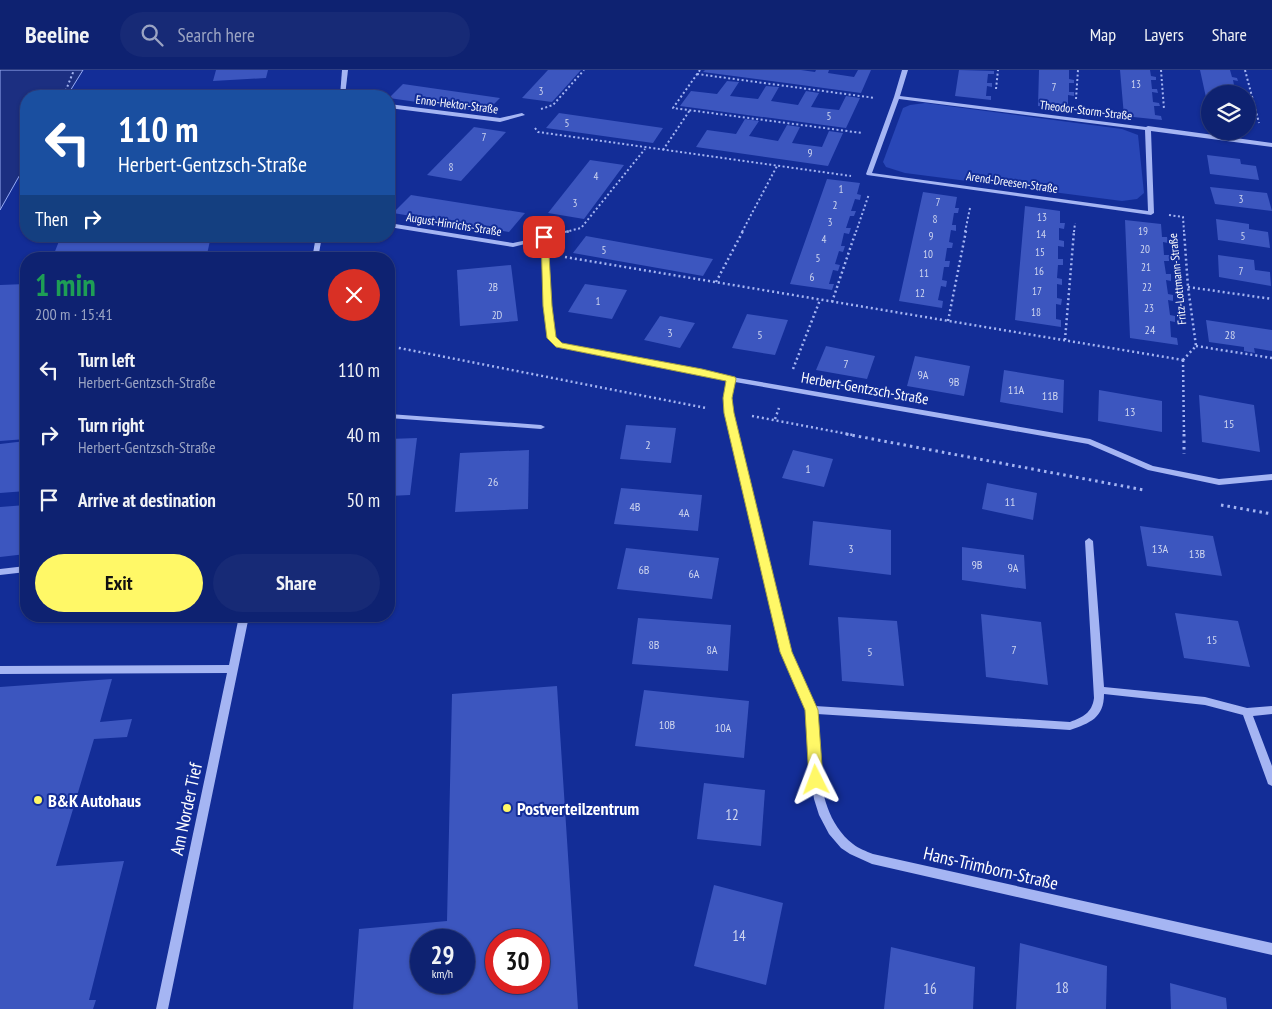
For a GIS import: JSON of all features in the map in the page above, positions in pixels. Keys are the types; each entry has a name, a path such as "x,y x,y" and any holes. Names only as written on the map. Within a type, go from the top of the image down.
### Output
{"street":[{"path":"343,90 345,70"},
{"path":"869,174 905,70"},
{"name":"Theodor-Storm-Straße","path":"896,99 1075,118 1272,145"},
{"name":"Enno-Hektor-Straße","path":"395,107 500,120 522,115"},
{"path":"1148,128 1151,213"},
{"name":"Arend-Dreesen-Straße","path":"869,174 1151,213"},
{"name":"August-Hinrichs-Straße","path":"395,226 513,245 544,237"},
{"name":"Herbert-Gentzsch-Straße","path":"544,237 550,330 552,338 559,345 732,379 1090,442 1150,468 1219,482 1272,477"},
{"name":"Hans-Trimborn-Straße","path":"732,379 728,398 729,413 786,652 812,710 816,780 823,815 845,845 872,859 1272,949"},
{"path":"395,416 541,427"},
{"path":"812,710 1070,726 1084,722 1094,715 1100,704 1089,541"},
{"path":"0,572 20,570"},
{"name":"Am Norder Tief","path":"162,1009 243,622"},
{"path":"0,670 233,669"},
{"path":"1099,690 1205,701 1247,712 1272,710"},
{"path":"1247,712 1272,781"}],"path":[{"path":"66,90 74,70"},
{"path":"584,70 553,105 522,115 538,132 857,177 869,174 873,182 832,302"},
{"path":"700,70 673,108 883,136"},
{"path":"1075,118 1078,70"},
{"path":"1161,70 1166,130"},
{"path":"1245,70 1265,144"},
{"path":"697,74 896,99"},
{"path":"663,150 690,110"},
{"path":"544,237 581,228 645,148"},
{"path":"716,282 777,166"},
{"path":"948,321 974,188"},
{"path":"1065,340 1076,202"},
{"name":"Fritz-Lottmann-Straße","path":"1151,213 1183,217 1188,287 1196,346"},
{"path":"544,237 567,259 1183,360"},
{"path":"1188,287 1272,299"},
{"path":"786,388 820,300"},
{"path":"1184,475 1183,360 1196,346 1272,358"},
{"path":"395,347 729,413 775,419 1148,491"},
{"path":"1216,504 1272,514"}],"shaded area":[{"path":"0,70 83,70 71,90 20,90 20,175 0,210"},
{"path":"925,103 1122,129 1138,135 1144,193 1137,199 1122,201 905,173 886,167 883,162 903,108"}],"building":[{"path":"216,70 268,70 266,78 213,81"},
{"path":"548,70 581,70 552,102 522,98"},
{"path":"705,70 801,70 815,72 816,70 829,70 828,73 854,77 858,70 871,70 861,93 703,72"},
{"path":"959,70 994,71 994,74 988,74 987,83 992,83 992,87 987,86 986,96 991,96 991,100 955,96"},
{"path":"1039,70 1069,70 1069,79 1074,80 1074,83 1069,83 1069,92 1074,92 1074,96 1068,95 1068,105 1074,106 1074,109 1038,106"},
{"path":"1120,70 1150,70 1151,76 1156,77 1156,80 1151,80 1152,89 1157,89 1158,93 1152,92 1153,102 1159,103 1160,106 1154,106 1155,115 1161,116 1162,120 1124,116"},
{"path":"1200,70 1230,70 1232,77 1237,78 1238,81 1233,80 1234,85 1203,85"},
{"path":"727,81 739,82 730,96 758,99 766,86 779,87 771,101 798,105 806,91 819,93 811,107 839,110 846,96 860,98 846,128 680,106 691,91 717,94"},
{"path":"403,84 500,98 486,112 395,99 395,92"},
{"path":"559,113 663,128 653,143 546,128"},
{"path":"745,119 759,121 749,136 778,141 787,125 800,127 792,143 822,147 829,131 843,133 828,166 696,147 707,130 736,134"},
{"path":"474,127 506,132 461,181 427,175"},
{"path":"1207,155 1240,159 1241,164 1256,166 1259,180 1210,174"},
{"path":"590,160 624,165 584,219 548,213"},
{"path":"827,179 860,183 857,194 861,195 860,200 855,199 851,211 856,211 854,216 850,216 846,228 851,228 849,234 844,233 841,246 845,246 843,252 839,251 835,264 840,265 838,271 833,270 829,284 834,284 832,290 790,284"},
{"path":"1210,187 1267,193 1272,211 1215,204"},
{"path":"923,192 957,197 955,208 959,208 958,213 954,213 952,225 956,225 956,231 951,230 949,242 953,243 952,248 947,248 945,261 950,261 949,267 944,267 942,280 947,281 946,287 941,286 938,300 943,301 942,308 899,301"},
{"path":"411,195 525,213 509,232 395,213 395,211"},
{"path":"1025,206 1060,211 1060,223 1065,223 1064,229 1059,228 1059,240 1064,241 1064,247 1058,246 1058,259 1063,259 1063,265 1058,265 1057,278 1062,279 1062,285 1057,284 1057,298 1062,299 1061,305 1056,304 1056,319 1061,320 1061,327 1015,320"},
{"path":"1216,219 1249,224 1249,229 1268,232 1270,248 1218,240"},
{"path":"1125,220 1161,224 1162,237 1167,237 1168,243 1163,242 1164,255 1169,255 1169,261 1164,261 1166,274 1171,274 1171,281 1166,280 1168,294 1173,295 1173,301 1168,300 1170,315 1175,316 1175,322 1170,321 1171,337 1177,338 1178,345 1130,338"},
{"path":"586,236 713,259 703,276 573,253"},
{"path":"59,242 210,242 208,252 55,252"},
{"path":"1218,255 1254,260 1255,270 1270,272 1271,286 1219,277"},
{"path":"511,265 518,321 460,326 457,270"},
{"path":"20,284 20,439 0,441 0,285"},
{"path":"585,284 627,290 612,319 568,312"},
{"path":"747,314 788,320 775,355 732,348"},
{"path":"660,316 695,323 680,348 644,340"},
{"path":"1206,320 1272,330 1272,351 1254,348 1255,353 1244,351 1244,347 1209,342"},
{"path":"826,346 875,356 867,379 816,370"},
{"path":"915,356 970,366 964,396 907,386"},
{"path":"1004,370 1064,380 1063,413 1000,402"},
{"path":"1099,390 1162,401 1162,432 1098,421"},
{"path":"1199,395 1254,405 1260,452 1202,442"},
{"path":"626,425 676,428 671,463 620,459"},
{"path":"417,438 410,495 395,496 395,439"},
{"path":"20,442 20,491 0,493 0,444"},
{"path":"529,450 528,509 455,512 460,453"},
{"path":"793,450 833,459 824,487 782,478"},
{"path":"987,483 1037,493 1033,520 982,509"},
{"path":"621,488 702,495 698,531 614,524"},
{"path":"20,505 20,555 0,557 0,507"},
{"path":"813,521 891,530 891,575 809,565"},
{"path":"1140,526 1213,536 1222,576 1147,566"},
{"path":"962,547 1024,555 1026,589 962,580"},
{"path":"626,548 719,558 712,599 617,589"},
{"path":"1175,613 1238,621 1250,667 1184,658"},
{"path":"981,614 1041,622 1048,685 986,677"},
{"path":"838,617 897,621 904,686 842,681"},
{"path":"638,618 731,625 728,671 632,664"},
{"name":"B&K Autohaus","path":"112,679 100,722 132,719 127,737 94,739 56,866 124,861 89,1000 96,1000 93,1009 0,1009 0,687"},
{"name":"Postverteilzentrum","path":"557,686 578,1009 353,1009 359,929 447,921 452,694"},
{"path":"644,690 749,701 744,758 635,746"},
{"path":"704,783 765,790 761,846 697,839"},
{"path":"714,885 783,903 766,985 694,966"},
{"path":"1020,943 1107,966 1106,1009 1016,1009"},
{"path":"891,947 975,967 973,1009 884,1009"},
{"path":"1170,983 1226,998 1227,1009 1171,1009"}],"place":[{"name":"B&K Autohaus","path":"38,800"},
{"name":"Postverteilzentrum","path":"507,808"}],"route":[{"path":"544,237 547,306 552,338 559,345 732,379 728,398 729,413 786,652 812,710 816,780"}]}
